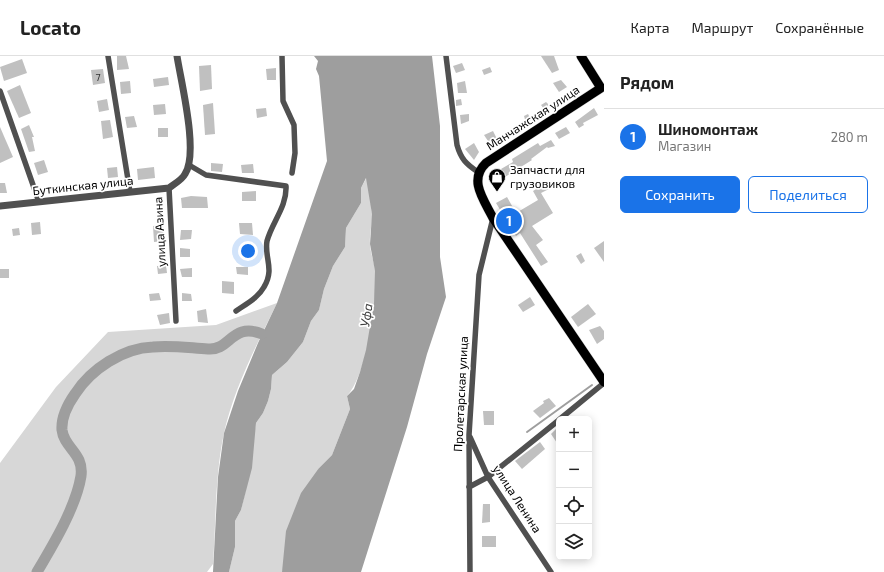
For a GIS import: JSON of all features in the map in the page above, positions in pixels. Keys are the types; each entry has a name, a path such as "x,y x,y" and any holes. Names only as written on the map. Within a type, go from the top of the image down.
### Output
{"main road":[{"path":"581,56 603,87"},
{"name":"Манчажская улица","path":"478,172 486,163 496,156 603,87"},
{"path":"478,172 477,184 493,218 604,383"}],"street":[{"path":"108,56 130,192"},
{"name":"улица Азина","path":"176,321 169,188 185,175 189,164 191,148 177,56"},
{"path":"282,56 283,101 294,125 295,153 292,173"},
{"path":"446,56 457,145 461,157 466,164 478,172"},
{"path":"0,91 39,202"},
{"path":"189,164 206,175 286,186 287,198 267,242 270,269 266,286 260,295 236,311"},
{"name":"Буткинская улица","path":"0,206 169,188"},
{"name":"Пролетарская улица","path":"470,572 469,435 480,275 493,218"},
{"path":"563,416 604,383"},
{"path":"469,487 488,477 556,421"},
{"name":"улица Ленина","path":"469,435 488,477 551,572"}],"shaded area":[{"path":"314,56 432,56 440,126 440,257 446,297 427,354 407,427 361,572 282,572 286,531 301,493 319,468 332,455 350,409 347,396 354,389 366,350 374,303 375,271 370,244 372,214 366,178 361,188 361,203 346,228 345,247 333,266 324,289 319,310 311,321 303,342 287,362 272,375 268,401 263,413 256,423 252,468 241,510 235,521 235,547 229,572 213,572 218,477 224,433 238,391 277,303 327,161 319,76 316,69 318,61"},
{"path":"367,177 372,213 370,239 375,270 375,299 370,336 365,355 354,386 347,396 350,409 332,455 319,468 282,572 229,572 235,547 235,521 241,510 246,489 256,423 263,413 268,401 272,375 287,362 303,342 311,321 319,310 324,289 333,266 345,247 346,228 361,203 361,188"},
{"path":"277,303 247,366 228,416 219,465 213,564 207,572 0,572 0,463 56,387 108,332 216,325"}],"building":[{"path":"117,56 126,56 129,69 117,70"},
{"path":"541,56 554,56 559,70 552,73"},
{"path":"22,59 27,73 4,81 0,67"},
{"path":"462,63 465,70 456,73 453,66"},
{"path":"211,65 212,89 200,91 199,66"},
{"path":"490,67 492,72 484,75 482,70"},
{"path":"276,68 276,80 267,80 266,69"},
{"path":"103,69 105,83 93,85 91,70"},
{"path":"168,77 169,85 154,87 153,79"},
{"path":"561,80 567,87 559,92 553,83"},
{"path":"130,81 131,93 121,94 120,82"},
{"path":"465,81 467,93 458,93 457,83"},
{"path":"20,85 31,113 19,118 7,91"},
{"path":"107,99 109,110 99,112 97,101"},
{"path":"461,99 462,105 456,106 456,100"},
{"path":"546,102 549,105 544,109 541,105"},
{"path":"213,103 215,134 205,135 203,105"},
{"path":"165,104 166,114 154,115 153,105"},
{"path":"266,108 267,116 257,118 256,109"},
{"path":"594,108 598,115 583,123 584,125 579,128 575,122"},
{"path":"469,114 469,121 461,124 460,115"},
{"path":"528,114 531,120 526,123 524,116"},
{"path":"134,116 137,127 127,128 125,117"},
{"path":"110,120 113,137 103,139 101,121"},
{"path":"29,125 34,137 32,137 35,151 29,152 21,129"},
{"path":"0,127 13,157 0,163"},
{"path":"566,127 570,133 559,139 555,133"},
{"path":"158,128 168,128 168,137 158,137"},
{"path":"493,131 497,139 488,141 484,135"},
{"path":"551,140 555,146 547,147 531,159 532,160 505,177 501,169 513,162 512,159 538,143 540,146"},
{"path":"474,143 479,152 474,160 465,149"},
{"path":"44,160 48,172 38,175 34,163"},
{"path":"211,163 223,164 222,172 211,171"},
{"path":"253,164 254,173 242,173 241,165"},
{"path":"117,167 118,177 108,178 107,168"},
{"path":"154,167 155,178 138,180 137,169"},
{"path":"549,181 553,187 541,193 553,213 532,226 543,240 536,245 548,262 541,266 520,233 516,236 496,203 507,197 516,213 538,200 533,191"},
{"path":"0,183 5,183 7,193 0,193"},
{"path":"256,191 256,201 242,201 242,192"},
{"path":"191,196 207,197 208,208 182,208 181,198"},
{"path":"40,222 41,234 32,235 31,223"},
{"path":"239,223 252,223 253,235 240,234"},
{"path":"163,225 164,241 154,242 153,226"},
{"path":"19,228 20,235 13,236 12,229"},
{"path":"181,230 192,230 191,239 180,240"},
{"path":"604,241 604,262 594,248"},
{"path":"254,243 254,254 242,255 242,244"},
{"path":"180,248 190,249 190,257 180,257"},
{"path":"581,253 585,261 581,264 576,256"},
{"path":"166,265 167,273 158,274 157,266"},
{"path":"236,267 248,267 248,275 237,274"},
{"path":"192,268 192,277 182,277 180,269"},
{"path":"0,269 9,269 9,278 0,278"},
{"path":"222,281 234,282 234,294 222,293"},
{"path":"159,293 161,300 150,301 149,294"},
{"path":"182,293 191,294 192,301 182,301"},
{"path":"530,297 535,305 523,312 518,305"},
{"path":"588,304 596,314 578,327 571,317"},
{"path":"206,309 208,323 198,322 197,311"},
{"path":"169,313 170,323 160,325 157,315"},
{"path":"600,326 604,331 604,339 597,344 589,330"},
{"path":"549,398 556,406 540,418 533,411 544,403 543,401"},
{"path":"483,411 494,411 494,425 484,425"},
{"path":"556,429 556,442 551,434"},
{"path":"540,442 545,449 522,469 515,461"},
{"path":"483,504 490,504 490,522 482,523"},
{"path":"482,536 496,536 496,547 482,547"}],"waterway":[{"path":"37,572 63,526 78,488 81,476 80,462 66,442 62,425 64,415 70,402 90,376 99,368 119,356 142,348 167,346 208,349 222,346 238,334 244,332 252,331 262,334"},
{"path":"527,432 592,385"}],"place":[{"name":"Запчасти для грузовиков","path":"497,192"},
{"name":"Шиномонтаж","path":"509,221"}],"water label":[{"name":"Уфа","path":"366,315"}]}
